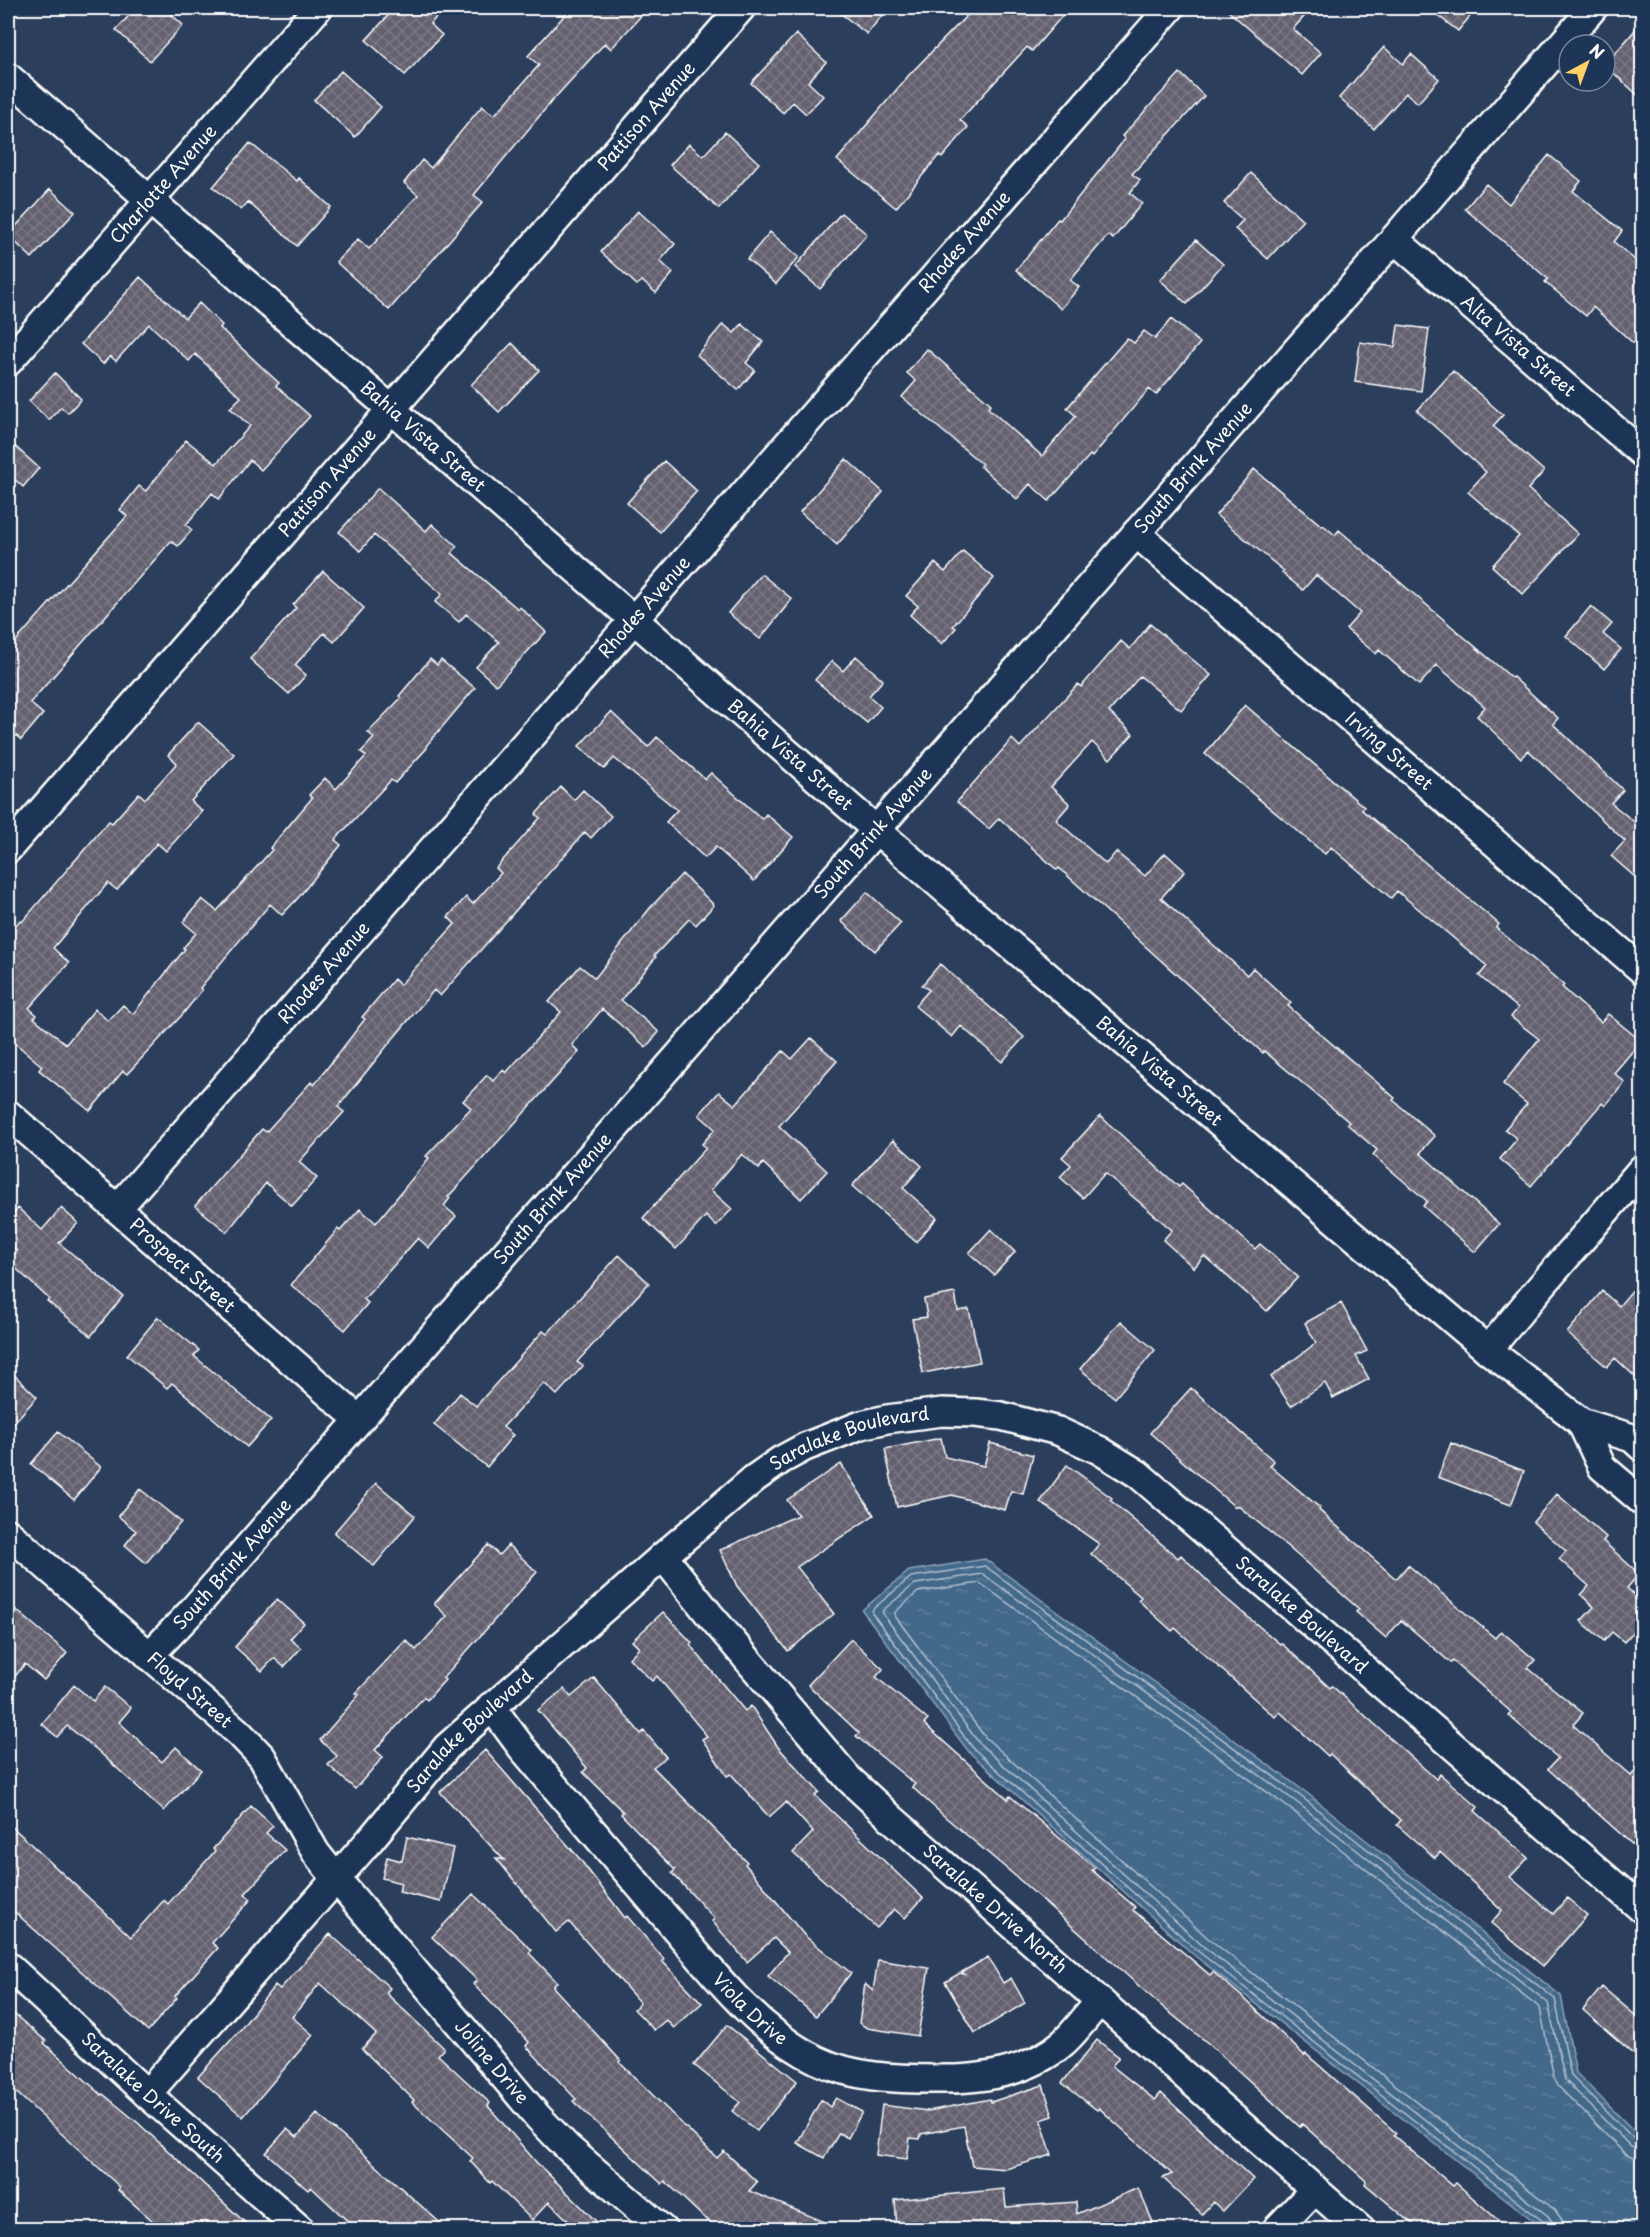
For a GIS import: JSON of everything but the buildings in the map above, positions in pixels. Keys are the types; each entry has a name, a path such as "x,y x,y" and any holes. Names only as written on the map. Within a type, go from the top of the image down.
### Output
{"street":[{"name":"Charlotte Avenue","path":"8,362 318,8"},
{"name":"Pattison Avenue","path":"8,849 741,8"},
{"name":"Rhodes Avenue","path":"117,1209 1170,8"},
{"name":"South Brink Avenue","path":"149,1656 1394,239 1593,8"},
{"name":"Bahia Vista Street","path":"8,77 876,829 1488,1350 1581,1422 1632,1438 1642,1447"},
{"name":"Alta Vista Street","path":"1394,239 1642,453"},
{"name":"Irving Street","path":"1136,532 1642,970"},
{"name":"Prospect Street","path":"8,1114 358,1419"},
{"path":"1488,1350 1642,1169"},
{"name":"Saralake Boulevard","path":"147,2094 335,1877 370,1840 447,1746 491,1706 663,1556 755,1478 781,1460 805,1447 861,1425 915,1414 975,1413 1001,1416 1058,1431 1100,1450 1138,1474 1642,1909"},
{"name":"Bahia Vista Street","path":"1581,1422 1602,1467 1642,1501"},
{"name":"Floyd Street","path":"8,1533 239,1733 262,1757 316,1853 335,1877"},
{"name":"Saralake Drive North","path":"663,1556 849,1779 1361,2229"},
{"name":"Viola Drive","path":"491,1706 530,1757 730,1992 771,2030 817,2060 850,2072 904,2079 951,2079 1014,2070 1034,2062 1061,2044 1100,2001"},
{"name":"Joline Drive","path":"335,1877 567,2148 663,2229"},
{"name":"Saralake Drive South","path":"8,1966 147,2094 301,2229"},
{"path":"1276,2229 1315,2189"}],"water":[{"path":"985,1559 1307,1793 1561,1996 1576,2073 1642,2139 1642,2229 1544,2229 1195,1956 969,1752 862,1610 909,1571"}]}
